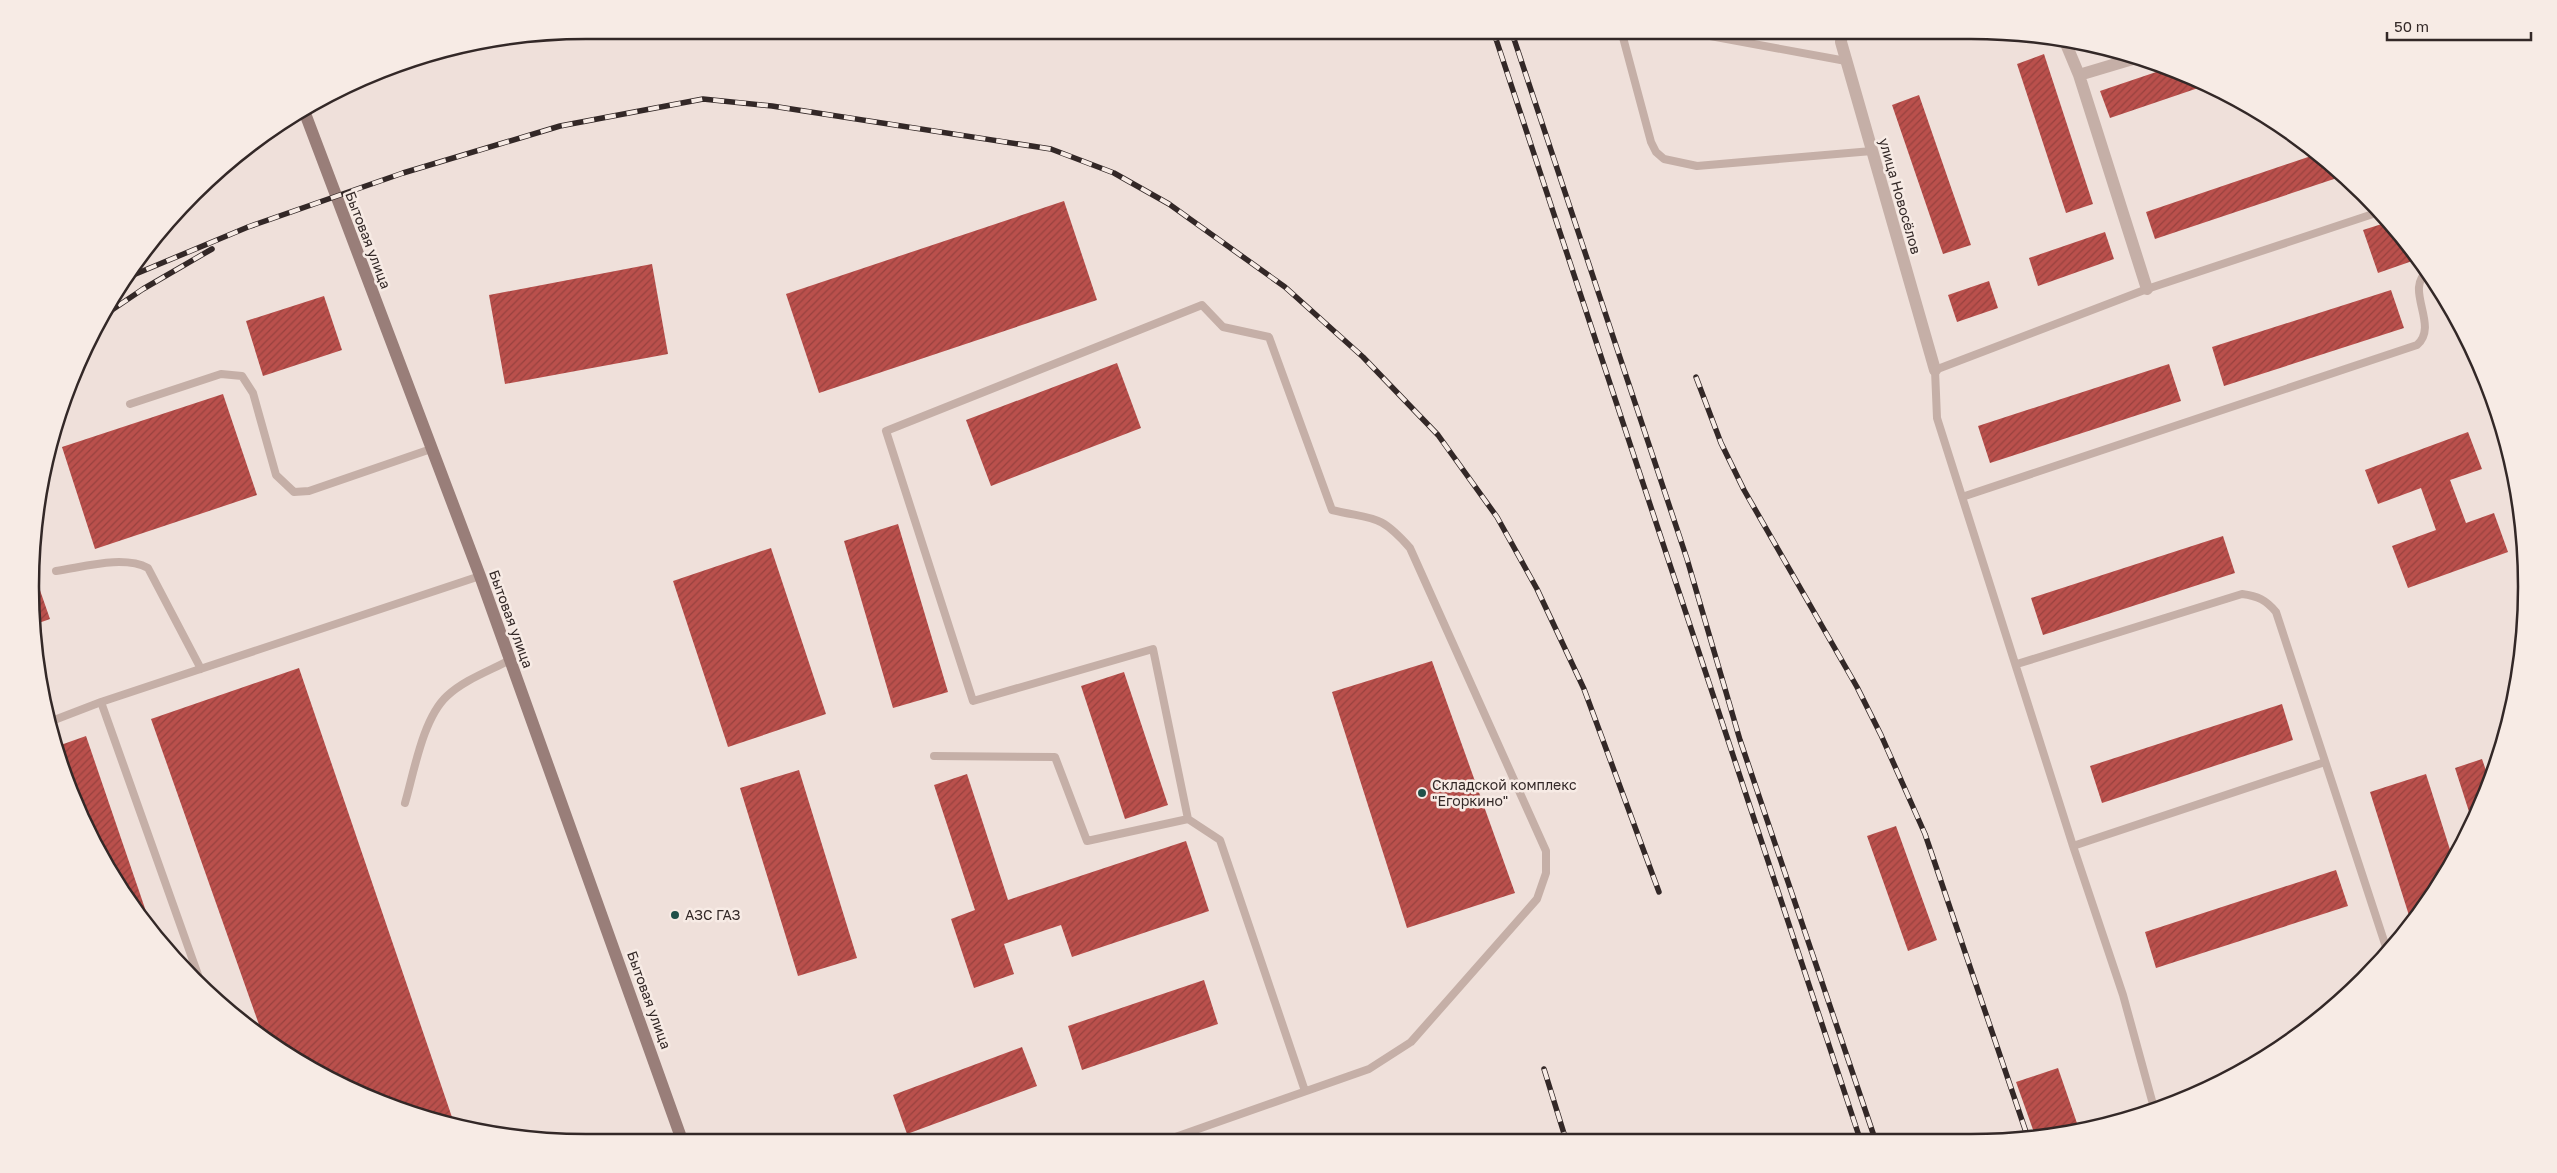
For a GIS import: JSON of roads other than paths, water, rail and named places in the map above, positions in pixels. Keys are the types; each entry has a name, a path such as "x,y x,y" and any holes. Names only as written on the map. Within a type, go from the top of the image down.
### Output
{"main road":[{"name":"Бытовая улица","path":"306,116 480,576 681,1134"}],"street":[{"name":"улица Новосёлов","path":"1841,39 1934,370"},
{"path":"2067,47 2079,75 2147,289"},
{"path":"2079,75 2125,61"}],"lane":[{"path":"1623,39 1651,142 1656,152 1664,159 1697,166 1872,151"},
{"path":"1727,39 1846,61"},
{"path":"2153,1103 2123,995 2073,846 2017,664 1936,418 1934,370 2147,289 2372,214"},
{"path":"1962,497 2417,345 2424,339 2426,331 2418,285 2421,276"},
{"path":"1184,1134 1304,1092 1369,1069 1411,1042 1537,898 1546,873 1546,851 1410,548 1393,529 1379,520 1332,510 1269,337 1223,327 1202,305 886,431 973,701 1153,649 1188,819 1220,840 1304,1092"},
{"path":"130,404 221,374 242,376 253,393 276,474 294,492 309,491 431,449"},
{"path":"56,571 124,561 137,562 148,568 200,669"},
{"path":"55,720 101,702 480,576"},
{"path":"2017,664 2242,594 2256,596 2268,602 2276,612 2385,944"},
{"path":"405,802 430,719 446,697 472,680 510,660"},
{"path":"101,702 197,972"},
{"path":"934,756 1055,757 1087,841 1188,819"},
{"path":"2073,846 2325,762"}],"railway":[{"path":"1496,39 1858,1134"},
{"path":"1514,39 1687,559 1740,740 1873,1134"},
{"path":"137,273 248,227 403,173 560,126 703,99 772,106 1051,149 1114,173 1169,204 1285,287 1363,357 1438,435 1497,517 1537,589 1584,689 1659,892"},
{"path":"115,308 143,289 212,249"},
{"path":"1696,377 1721,443 1744,490 1857,687 1881,735 1925,834 2026,1131"},
{"path":"1544,1069 1564,1134"}],"place":[{"name":"Складской комплекс \"Егоркино\"","path":"1422,793"},
{"name":"АЗС ГАЗ","path":"675,915"}]}
